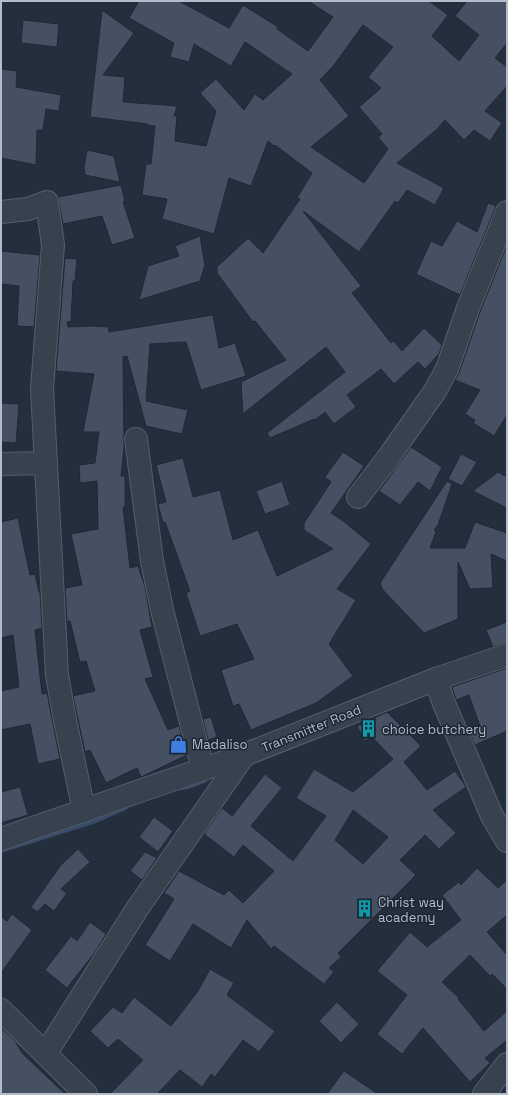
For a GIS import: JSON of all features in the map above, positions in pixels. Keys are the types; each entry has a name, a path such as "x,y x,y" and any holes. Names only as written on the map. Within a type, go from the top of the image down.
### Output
{"street":[{"path":"1,212 28,209 48,202 53,245 42,389 57,675 84,811"},
{"path":"358,497 431,398 447,370 468,308 507,212"},
{"path":"136,439 152,561 162,610 203,769"},
{"path":"1,464 46,463"},
{"name":"Transmitter Road","path":"1,839 244,755 436,679 507,655"},
{"path":"436,679 443,701 492,816 507,841"},
{"path":"46,1053 137,909 244,755"},
{"path":"1,1010 86,1094"},
{"path":"484,1094 507,1064"}],"building":[{"path":"139,1 179,1 229,28 243,5 278,27 277,29 308,51 333,17 308,1 429,1 448,15 432,36 459,61 479,35 455,16 467,1 507,1 507,43 495,58 507,67 507,86 485,111 502,123 490,141 474,130 464,140 445,120 437,129 397,163 444,188 435,205 407,190 398,203 395,201 359,252 303,211 361,286 352,293 391,343 394,341 402,351 424,328 442,345 439,354 425,369 418,362 394,384 381,369 347,395 356,407 334,424 325,412 315,420 314,419 270,438 267,433 345,372 326,347 243,414 241,382 286,360 255,321 253,322 217,273 217,267 248,238 263,253 300,199 297,198 312,173 268,141 251,186 229,178 214,234 162,219 167,199 142,195 146,164 151,164 155,126 90,117 102,10 134,33 103,75 125,77 123,102 177,106 174,117 177,114 175,141 206,146 216,111 200,93 216,79 244,110 255,94 263,100 292,74 245,42 231,66 194,44 189,62 170,57 174,43 129,18","holes":["363,25 393,47 368,77 381,88 359,107 382,134 378,137 388,149 364,183 311,147 349,116 320,80 334,65"]},
{"path":"23,20 59,24 57,47 21,43"},
{"path":"1,69 17,71 16,87 61,95 59,111 46,109 43,130 37,130 36,165 1,158"},
{"path":"87,150 114,156 120,182 85,175 84,167"},
{"path":"121,185 125,201 123,202 135,238 112,245 102,216 63,224 58,197"},
{"path":"488,203 496,206 460,295 416,274 431,241 442,246 457,221 477,232"},
{"path":"200,236 205,265 200,281 139,300 148,266 179,256 175,246"},
{"path":"507,245 507,415 494,436 473,423 475,420 465,414 480,390 455,380 459,373 480,312"},
{"path":"1,251 40,255 34,327 17,326 19,286 1,284"},
{"path":"65,258 77,259 75,281 73,281 71,321 67,322 68,327 108,327 109,332 213,315 219,348 235,343 246,376 201,390 186,342 150,344 146,401 188,410 182,434 146,426 127,356 123,357 124,448 121,476 125,476 125,507 123,507 130,568 138,566 145,587 152,627 140,630 153,677 145,679 168,730 179,726 187,755 141,777 137,768 106,783 90,750 85,752 73,696 95,691 86,661 80,662 70,621 67,622 65,588 82,585 71,534 98,529 97,481 80,483 79,465 95,463 99,432 83,432 94,374 56,371"},
{"path":"1,403 19,404 16,443 1,442"},
{"path":"411,447 442,467 430,491 418,482 400,505 379,491"},
{"path":"343,452 364,466 331,513 342,520 371,544 337,589 356,600 329,644 353,676 316,703 251,730 239,704 233,706 221,670 254,659 237,624 200,636 186,593 190,591 165,522 163,523 158,504 166,502 156,465 183,458 193,497 220,490 233,540 258,530 277,576 333,549 304,530 304,523 331,482 325,477"},
{"path":"461,454 477,462 462,486 448,479"},
{"path":"498,472 507,477 507,508 473,491"},
{"path":"282,481 290,505 265,514 256,491"},
{"path":"447,481 452,484 438,525 434,530 436,532 430,548 465,548 475,522 507,533 507,561 491,554 493,588 470,589 458,562 458,619 424,633 383,590 380,583"},
{"path":"18,518 30,575 35,574 40,592 42,628 35,630 42,694 47,693 60,759 38,764 30,724 1,730 1,691 19,687 13,635 1,638 1,522"},
{"path":"507,622 507,643 493,647 486,630"},
{"path":"507,668 507,731 475,745 469,731 480,726 469,695 456,700 452,687"},
{"path":"387,712 421,746 404,762 427,790 455,771 466,787 433,810 456,833 439,849 425,835 400,860 416,875 338,953 341,957 329,968 334,972 324,984 274,946 271,949 247,920 231,948 193,924 170,961 145,945 174,899 164,893 179,871 224,895 229,890 243,903 274,871 243,845 234,857 204,834 222,808 232,816 265,774 282,788 251,826 293,861 326,816 296,798 314,769 353,792 393,759 372,737 365,741 357,726","holes":["353,810 388,837 363,864 335,840"]},
{"path":"211,717 217,737 208,740 203,719"},
{"path":"20,787 28,815 1,823 1,792"},
{"path":"154,817 173,831 158,852 139,837"},
{"path":"78,849 90,862 61,889 67,893 54,911 45,904 37,912 31,907 61,865"},
{"path":"145,852 157,858 142,880 130,871"},
{"path":"477,868 498,888 507,880 507,915 487,932 507,955 507,989 492,974 490,976 470,955 442,982 459,998 458,999 484,1031 507,1011 507,1040 485,1058 490,1063 470,1082 423,1028 402,1054 377,1034 407,995 377,971 410,932 427,947 461,920 442,895 459,882 461,885"},
{"path":"12,914 32,930 1,973 1,917 7,921"},
{"path":"90,922 106,934 96,951 67,988 45,970 71,936 77,941"},
{"path":"210,969 234,983 227,995 275,1031 259,1052 243,1040 215,1077 211,1074 202,1087 180,1070 157,1094 110,1094 143,1060 118,1039 108,1048 90,1031 113,1007 122,1013 134,997 171,1026 198,991"},
{"path":"337,1002 359,1024 341,1043 319,1021"},
{"path":"1,1028 15,1041 22,1053 65,1094 1,1094"},
{"path":"344,1071 378,1094 327,1094"}],"waterway":[{"path":"180,787 188,786 204,780"},
{"path":"1,850 93,821 125,807"}],"place":[{"name":"choice butchery","path":"369,729"},
{"name":"Madaliso","path":"179,744"},
{"name":"Christ way academy","path":"365,909"}]}
